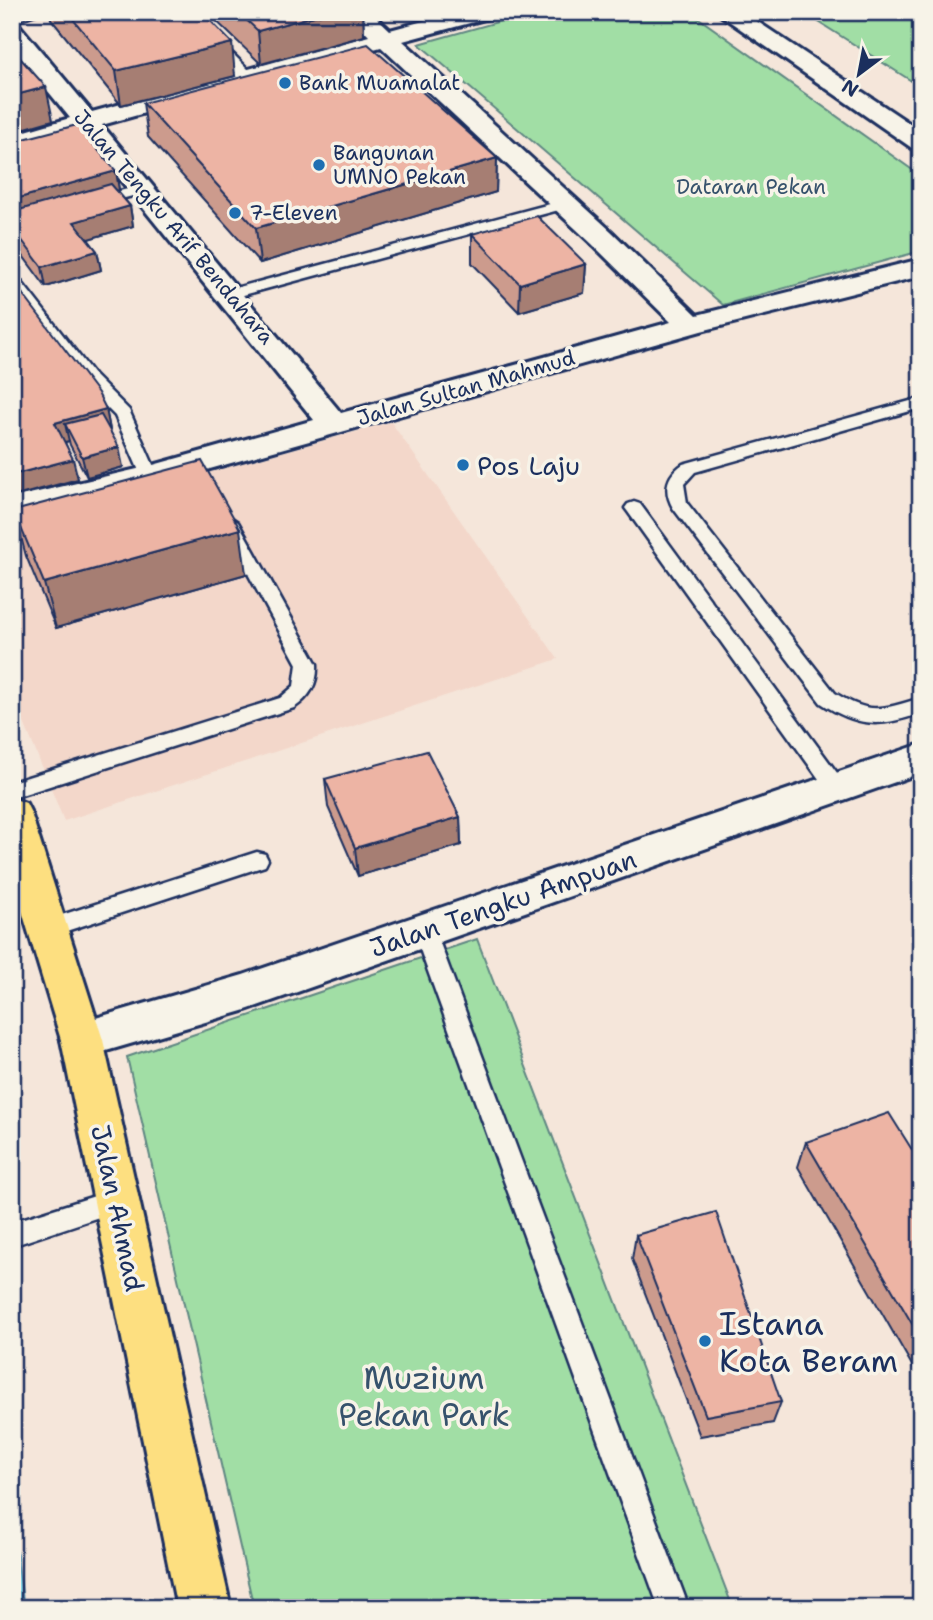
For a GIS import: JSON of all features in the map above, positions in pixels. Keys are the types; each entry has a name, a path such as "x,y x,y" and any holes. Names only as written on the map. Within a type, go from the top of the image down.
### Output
{"highway":[{"name":"Jalan Ahmad","path":"12,813 82,1040 204,1608"}],"street":[{"path":"357,12 565,204 691,325"},
{"path":"12,143 484,12"},
{"path":"727,12 919,140"},
{"name":"Jalan Tengku Arif Bendahara","path":"12,31 335,425"},
{"name":"Jalan Sultan Mahmud","path":"12,509 149,476 199,469 335,425 691,325 921,267"},
{"name":"Jalan Tengku Ampuan","path":"82,1040 243,993 836,787 917,765"}],"lane":[{"path":"12,18 36,12"},
{"path":"184,12 247,76"},
{"path":"82,206 143,189"},
{"path":"230,294 565,204"},
{"path":"12,279 89,380 123,414 149,476"},
{"path":"921,402 689,468 677,477 674,488 680,504 828,698 864,717 896,715 921,705"},
{"path":"634,508 836,787"},
{"path":"12,790 287,703 305,689 308,679 307,664 222,510"},
{"path":"48,928 257,860"},
{"path":"424,930 674,1608"},
{"path":"12,1234 117,1200"}],"shaded area":[{"path":"391,422 558,659 64,821 12,693 12,527"}],"green space":[{"name":"Dataran Pekan","path":"533,12 690,12 921,176 921,251 723,305 419,44"},
{"path":"803,12 921,12 921,87"},
{"name":"Muzium Pekan Park","path":"477,939 733,1608 254,1608 127,1057"}],"water":[{"path":"12,1520 24,1608 12,1608"}],"building":[{"path":"67,12 202,12 232,43 116,71"},
{"path":"238,12 329,12 258,31"},
{"name":"Bangunan UMNO Pekan","path":"368,44 497,158 256,228 143,103"},
{"path":"12,49 46,87 12,96"},
{"path":"77,125 116,171 12,200 12,142"},
{"path":"111,184 130,206 74,222 97,251 42,267 12,227 12,212"},
{"path":"537,216 586,264 520,284 472,234"},
{"path":"12,280 98,393 106,409 55,423 73,459 12,475"},
{"path":"101,415 119,447 82,457 65,424"},
{"path":"202,461 240,529 44,583 14,511"},
{"path":"427,751 460,817 355,848 325,779"},
{"path":"889,1113 921,1164 921,1339 806,1142"},
{"name":"Istana Kota Beram","path":"716,1212 781,1402 706,1416 636,1235"}],"place":[{"name":"Bank Muamalat","path":"285,83"},
{"name":"Bangunan UMNO Pekan","path":"319,165"},
{"name":"7-Eleven","path":"235,213"},
{"name":"Pos Laju","path":"463,465"},
{"name":"Istana Kota Beram","path":"705,1341"}]}
